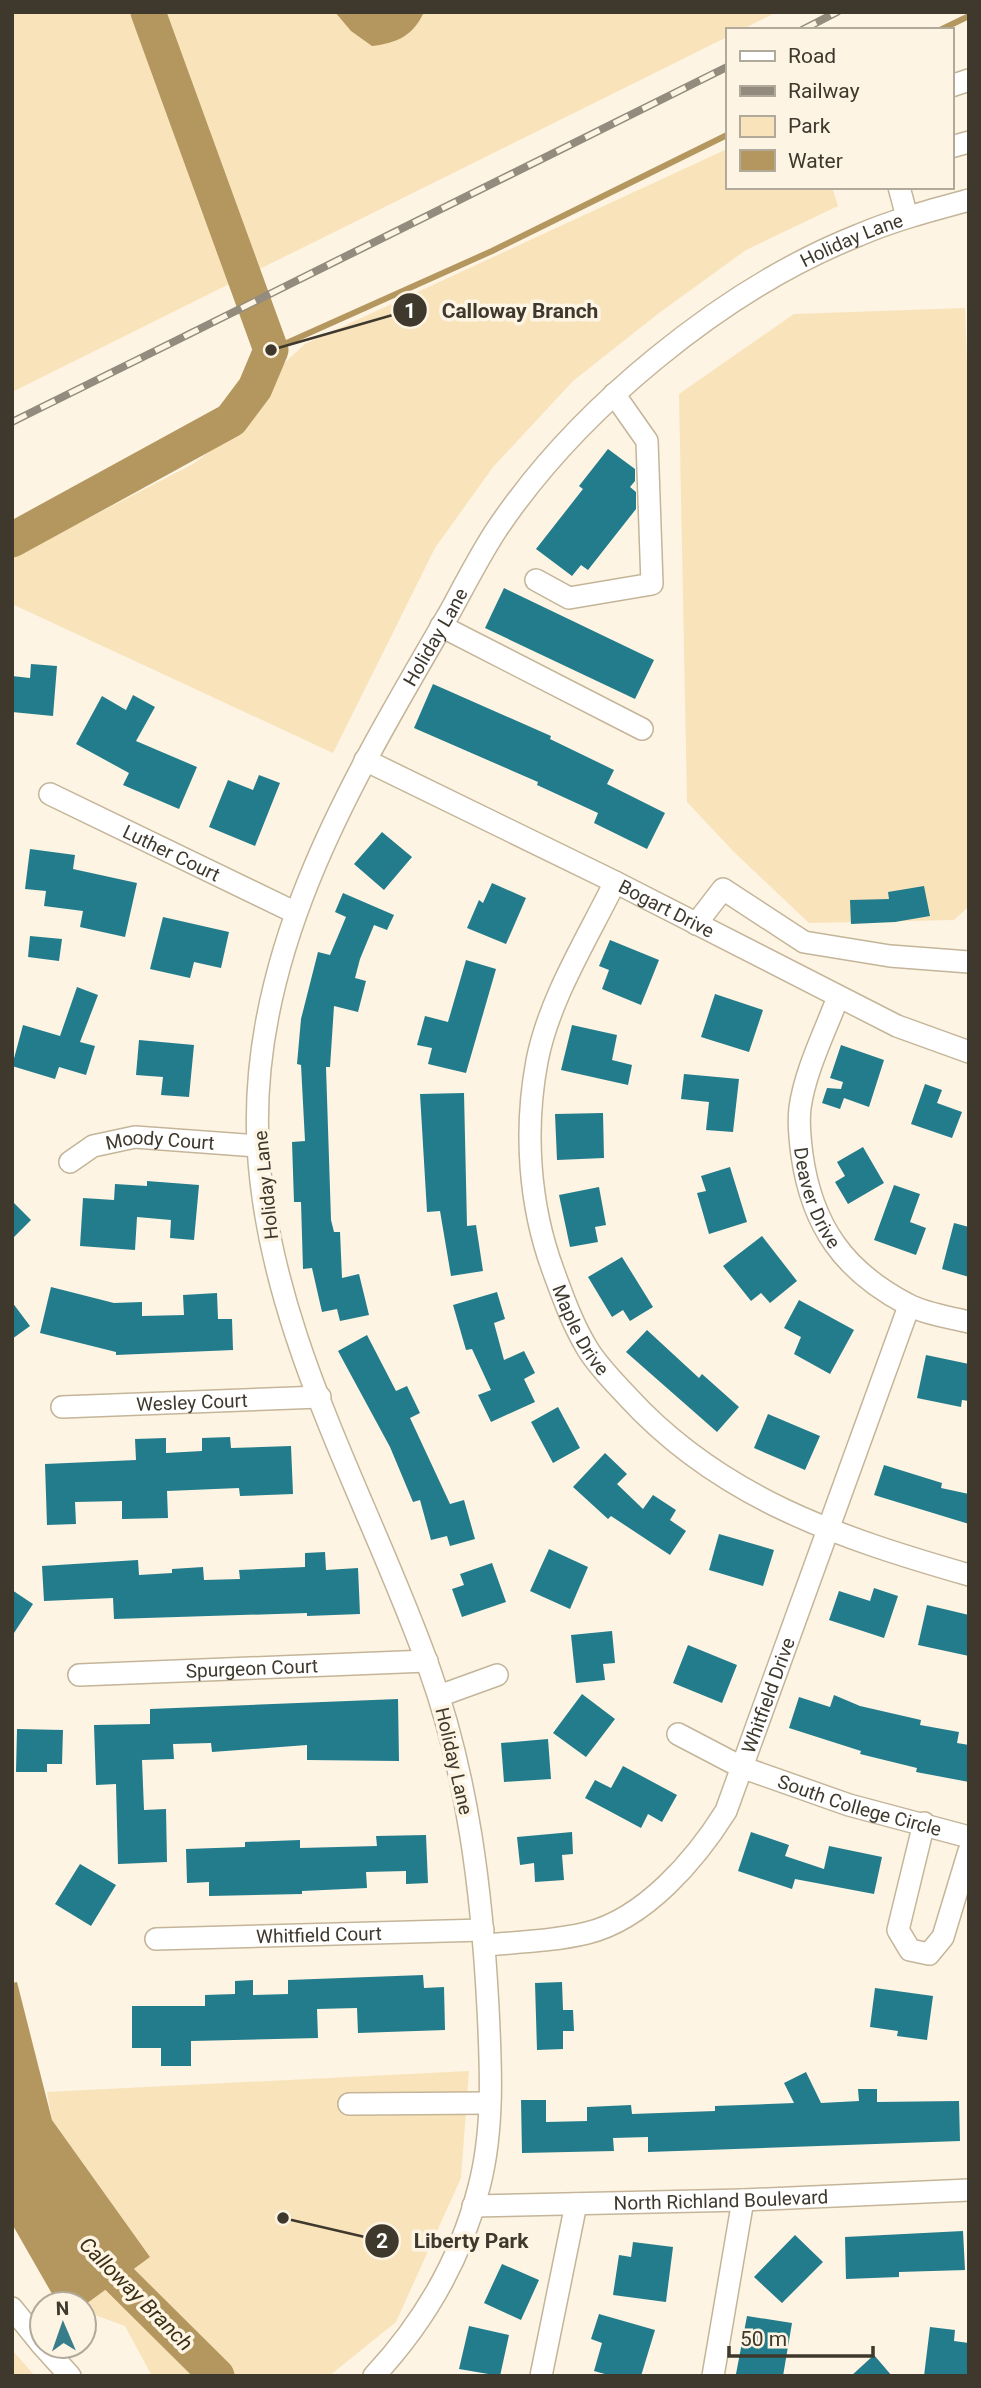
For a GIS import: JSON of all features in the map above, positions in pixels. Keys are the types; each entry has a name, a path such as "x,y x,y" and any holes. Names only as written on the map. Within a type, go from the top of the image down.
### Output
{"street":[{"path":"900,189 907,217"},
{"name":"Holiday Lane","path":"380,2374 429,2308 473,2206 480,2183 489,2104 490,2043 484,1938 457,1763 439,1696 320,1397 286,1304 271,1239 258,1146 259,1079 273,983 294,912 365,760 496,531 543,470 614,394 669,348 787,269 855,236 907,217 969,200"},
{"path":"536,580 569,598 652,584 648,441 614,394"},
{"path":"441,626 642,729"},
{"name":"Bogart Drive","path":"365,760 615,882 897,1026 969,1052"},
{"name":"Luther Court","path":"50,794 294,912"},
{"name":"Maple Drive","path":"615,882 553,1011 537,1061 530,1128 534,1197 546,1250 569,1314 587,1350 655,1427 703,1466 764,1502 908,1558 969,1575"},
{"path":"696,924 723,889 804,942 890,957 969,962"},
{"name":"Deaver Drive","path":"838,997 800,1107 799,1130 804,1168 815,1214 831,1242 849,1264 909,1306 969,1322"},
{"name":"Moody Court","path":"70,1162 93,1146 135,1137 258,1146"},
{"name":"Whitfield Drive","path":"484,1938 590,1933 618,1919 669,1885 702,1850 726,1811 909,1306"},
{"name":"Wesley Court","path":"62,1407 320,1397"},
{"name":"Spurgeon Court","path":"79,1675 427,1661"},
{"path":"439,1696 497,1675"},
{"name":"South College Circle","path":"678,1734 741,1767 849,1805 969,1837"},
{"path":"924,1823 898,1930 910,1950 929,1954 943,1937 969,1851"},
{"name":"Whitfield Court","path":"156,1939 484,1938"},
{"path":"349,2104 489,2104"},
{"name":"North Richland Boulevard","path":"473,2206 743,2200 969,2190"},
{"path":"713,2376 743,2200"},
{"path":"541,2376 576,2204"},
{"path":"12,2308 28,2327"},
{"path":"56,2360 70,2376"}],"green space":[{"path":"12,12 777,12 745,28 726,28 726,37 12,392"},
{"path":"726,149 726,189 833,189 838,206 746,250 659,313 573,381 493,467 435,548 333,753 12,604 12,558 193,464 247,423 280,367 305,344"},
{"path":"965,308 969,415 969,906 954,920 809,923 734,852 687,802 679,394 794,314"},
{"path":"469,2071 461,2178 396,2322 329,2376 152,2376 125,2326 98,2316 98,2294 150,2257 52,2120 47,2092"},
{"path":"12,2350 35,2376 12,2376"}],"water":[{"path":"335,12 424,12 415,27 403,37 372,46 351,31"},
{"path":"17,1982 52,2120 150,2257 98,2295 98,2290 50,2290 12,2224 12,1983"}],"building":[{"path":"608,449 635,469 635,481 630,487 636,492 636,509 588,570 581,565 572,576 536,549 583,489 579,486"},
{"path":"504,588 654,660 635,699 485,628"},
{"path":"31,664 57,666 53,716 12,712 12,676 30,678"},
{"path":"433,684 551,736 550,739 614,770 607,784 665,813 647,849 594,823 598,813 537,785 538,782 414,728"},
{"path":"133,695 155,707 136,741 197,767 179,809 123,785 129,773 76,744 102,696 126,710"},
{"path":"259,775 280,783 255,846 209,827 228,780 253,790"},
{"path":"382,832 412,857 384,890 354,864"},
{"path":"30,849 75,855 73,869 137,883 125,937 80,927 83,911 44,906 46,891 25,889"},
{"path":"492,883 526,898 506,944 467,928 479,900 483,903"},
{"path":"924,886 930,916 895,922 851,924 850,900 889,899 888,892"},
{"path":"343,893 394,915 387,930 374,925 360,959 355,978 366,981 358,1012 334,1006 330,1067 326,1067 331,1220 334,1232 340,1232 342,1278 359,1274 369,1315 340,1321 337,1309 322,1312 312,1268 303,1269 301,1202 294,1202 292,1142 305,1141 301,1065 297,1064 301,1019 318,952 330,955 346,917 335,912"},
{"path":"163,917 229,932 221,968 194,962 190,978 150,969"},
{"path":"30,936 62,939 59,961 28,957"},
{"path":"610,940 659,960 641,1005 602,989 609,970 599,966"},
{"path":"466,960 496,969 466,1073 428,1064 432,1048 417,1045 425,1016 448,1022"},
{"path":"77,987 98,995 80,1042 95,1046 86,1075 59,1067 55,1079 12,1066 23,1025 60,1036"},
{"path":"715,994 763,1010 749,1052 701,1037"},
{"path":"572,1025 617,1035 612,1060 632,1065 628,1085 561,1070"},
{"path":"139,1040 194,1045 189,1097 161,1095 163,1077 136,1075"},
{"path":"841,1045 884,1060 869,1107 844,1098 840,1109 822,1103 827,1088 841,1089 843,1082 830,1078"},
{"path":"684,1074 739,1079 733,1132 706,1130 709,1102 681,1099"},
{"path":"925,1084 942,1090 937,1103 962,1112 952,1138 911,1124"},
{"path":"464,1093 467,1226 476,1225 483,1271 451,1276 440,1211 427,1212 420,1094"},
{"path":"603,1113 604,1158 557,1160 555,1114"},
{"path":"863,1147 884,1183 848,1204 835,1182 845,1176 837,1162"},
{"path":"730,1167 747,1222 709,1234 697,1193 706,1191 701,1176"},
{"path":"147,1181 199,1185 194,1240 170,1238 171,1220 137,1217 135,1250 80,1246 83,1198 114,1200 115,1184 147,1186"},
{"path":"894,1185 920,1194 910,1222 926,1228 916,1255 874,1240"},
{"path":"599,1187 606,1225 595,1227 598,1242 570,1247 559,1195"},
{"path":"12,1201 31,1220 12,1239"},
{"path":"954,1223 969,1227 969,1277 942,1269"},
{"path":"762,1236 797,1281 770,1303 761,1293 751,1301 723,1266"},
{"path":"622,1257 653,1307 630,1321 623,1310 612,1317 588,1277"},
{"path":"51,1287 114,1303 142,1302 142,1316 184,1315 183,1295 217,1293 218,1319 232,1319 233,1350 116,1355 116,1352 40,1333"},
{"path":"497,1292 505,1319 494,1323 504,1360 524,1351 535,1373 524,1379 535,1402 491,1422 478,1395 491,1390 472,1349 466,1350 453,1305"},
{"path":"799,1300 854,1330 830,1374 794,1354 801,1337 784,1328"},
{"path":"12,1302 30,1326 12,1339"},
{"path":"647,1330 699,1378 702,1374 739,1407 717,1432 626,1352"},
{"path":"367,1335 396,1391 407,1386 420,1413 410,1418 450,1504 464,1500 475,1539 450,1546 447,1536 431,1540 420,1500 413,1502 390,1447 338,1351"},
{"path":"926,1355 969,1364 969,1401 962,1400 961,1407 917,1398"},
{"path":"558,1407 580,1448 553,1463 531,1422"},
{"path":"768,1414 820,1436 805,1470 754,1448"},
{"path":"230,1437 231,1448 291,1446 293,1494 240,1496 239,1488 167,1491 168,1518 122,1519 122,1501 75,1502 76,1524 47,1525 45,1464 136,1460 135,1439 166,1438 166,1453 202,1451 202,1438"},
{"path":"605,1453 627,1474 617,1484 643,1509 653,1495 676,1510 670,1520 686,1531 670,1555 611,1516 608,1519 573,1487"},
{"path":"884,1465 942,1483 941,1488 969,1494 969,1524 874,1495"},
{"path":"719,1534 774,1550 763,1586 709,1570"},
{"path":"549,1549 588,1567 570,1609 530,1591"},
{"path":"325,1552 326,1570 358,1568 360,1614 114,1619 113,1598 44,1601 42,1566 138,1560 139,1575 172,1573 172,1569 203,1567 204,1580 240,1579 239,1570 305,1567 305,1553"},
{"path":"492,1563 506,1602 462,1617 452,1589 464,1585 460,1574"},
{"path":"874,1588 898,1596 884,1638 829,1620 839,1591 870,1601"},
{"path":"12,1590 33,1604 12,1636"},
{"path":"927,1605 969,1615 969,1656 918,1645"},
{"path":"612,1631 615,1663 603,1664 605,1680 576,1683 571,1635"},
{"path":"688,1645 737,1665 722,1703 673,1683"},
{"path":"582,1694 615,1719 586,1757 553,1733"},
{"path":"834,1695 860,1706 921,1720 920,1725 959,1732 957,1743 969,1745 969,1782 916,1772 917,1768 860,1754 861,1751 789,1728 799,1697 830,1707"},
{"path":"398,1699 399,1761 307,1760 307,1745 212,1752 211,1743 173,1744 174,1759 142,1760 144,1810 166,1809 167,1862 118,1864 116,1784 96,1785 94,1725 150,1724 150,1709"},
{"path":"17,1729 63,1730 62,1764 47,1764 47,1772 16,1772"},
{"path":"548,1739 551,1779 504,1782 501,1743"},
{"path":"623,1766 677,1795 662,1822 648,1814 641,1828 585,1798 595,1780 611,1788"},
{"path":"572,1832 573,1854 562,1855 564,1880 535,1882 534,1863 520,1865 517,1837"},
{"path":"751,1832 789,1845 785,1856 824,1869 829,1846 882,1857 874,1894 795,1879 792,1889 738,1871"},
{"path":"426,1835 428,1883 406,1884 406,1871 366,1872 367,1888 302,1891 302,1894 209,1896 209,1882 187,1883 186,1849 245,1847 245,1842 300,1840 300,1848 377,1846 376,1836"},
{"path":"80,1864 116,1885 91,1926 55,1904"},
{"path":"423,1975 424,1988 444,1987 445,2030 358,2033 357,2008 317,2009 318,2038 191,2041 191,2066 161,2066 161,2048 132,2048 132,2006 205,2006 205,1995 235,1994 235,1981 253,1980 253,1995 288,1994 288,1980"},
{"path":"562,1982 563,2010 573,2010 574,2031 563,2031 563,2049 537,2050 535,1983"},
{"path":"875,1988 933,1996 927,2040 897,2036 898,2031 870,2027"},
{"path":"806,2072 821,2103 859,2101 858,2089 877,2089 877,2102 959,2101 960,2141 648,2152 648,2137 613,2138 614,2151 522,2153 521,2100 546,2100 546,2122 587,2121 587,2107 631,2105 632,2114 715,2111 715,2106 794,2103 784,2083"},
{"path":"963,2231 965,2270 899,2272 899,2277 846,2279 845,2237"},
{"path":"795,2235 823,2262 782,2303 754,2277"},
{"path":"633,2242 673,2247 666,2302 613,2295 619,2255 631,2257"},
{"path":"502,2264 539,2280 521,2320 484,2303"},
{"path":"599,2314 655,2330 641,2376 612,2376 594,2371 602,2343 591,2339"},
{"path":"747,2316 792,2323 783,2376 736,2374"},
{"path":"469,2326 509,2335 500,2376 459,2369"},
{"path":"930,2327 955,2330 954,2341 969,2343 969,2376 924,2376"},
{"path":"874,2355 892,2376 851,2376"}],"waterway":[{"name":"Calloway Branch","path":"12,540 231,420 255,388 271,350 148,12"},
{"path":"944,28 969,16"},
{"path":"271,350 492,251 726,135"},
{"name":"Calloway Branch","path":"85,2245 217,2376"}],"railway":[{"path":"806,28 837,12"},
{"path":"12,422 726,67"}],"place":[{"name":"Calloway Branch","path":"271,350"},
{"name":"Liberty Park","path":"283,2218"}]}
